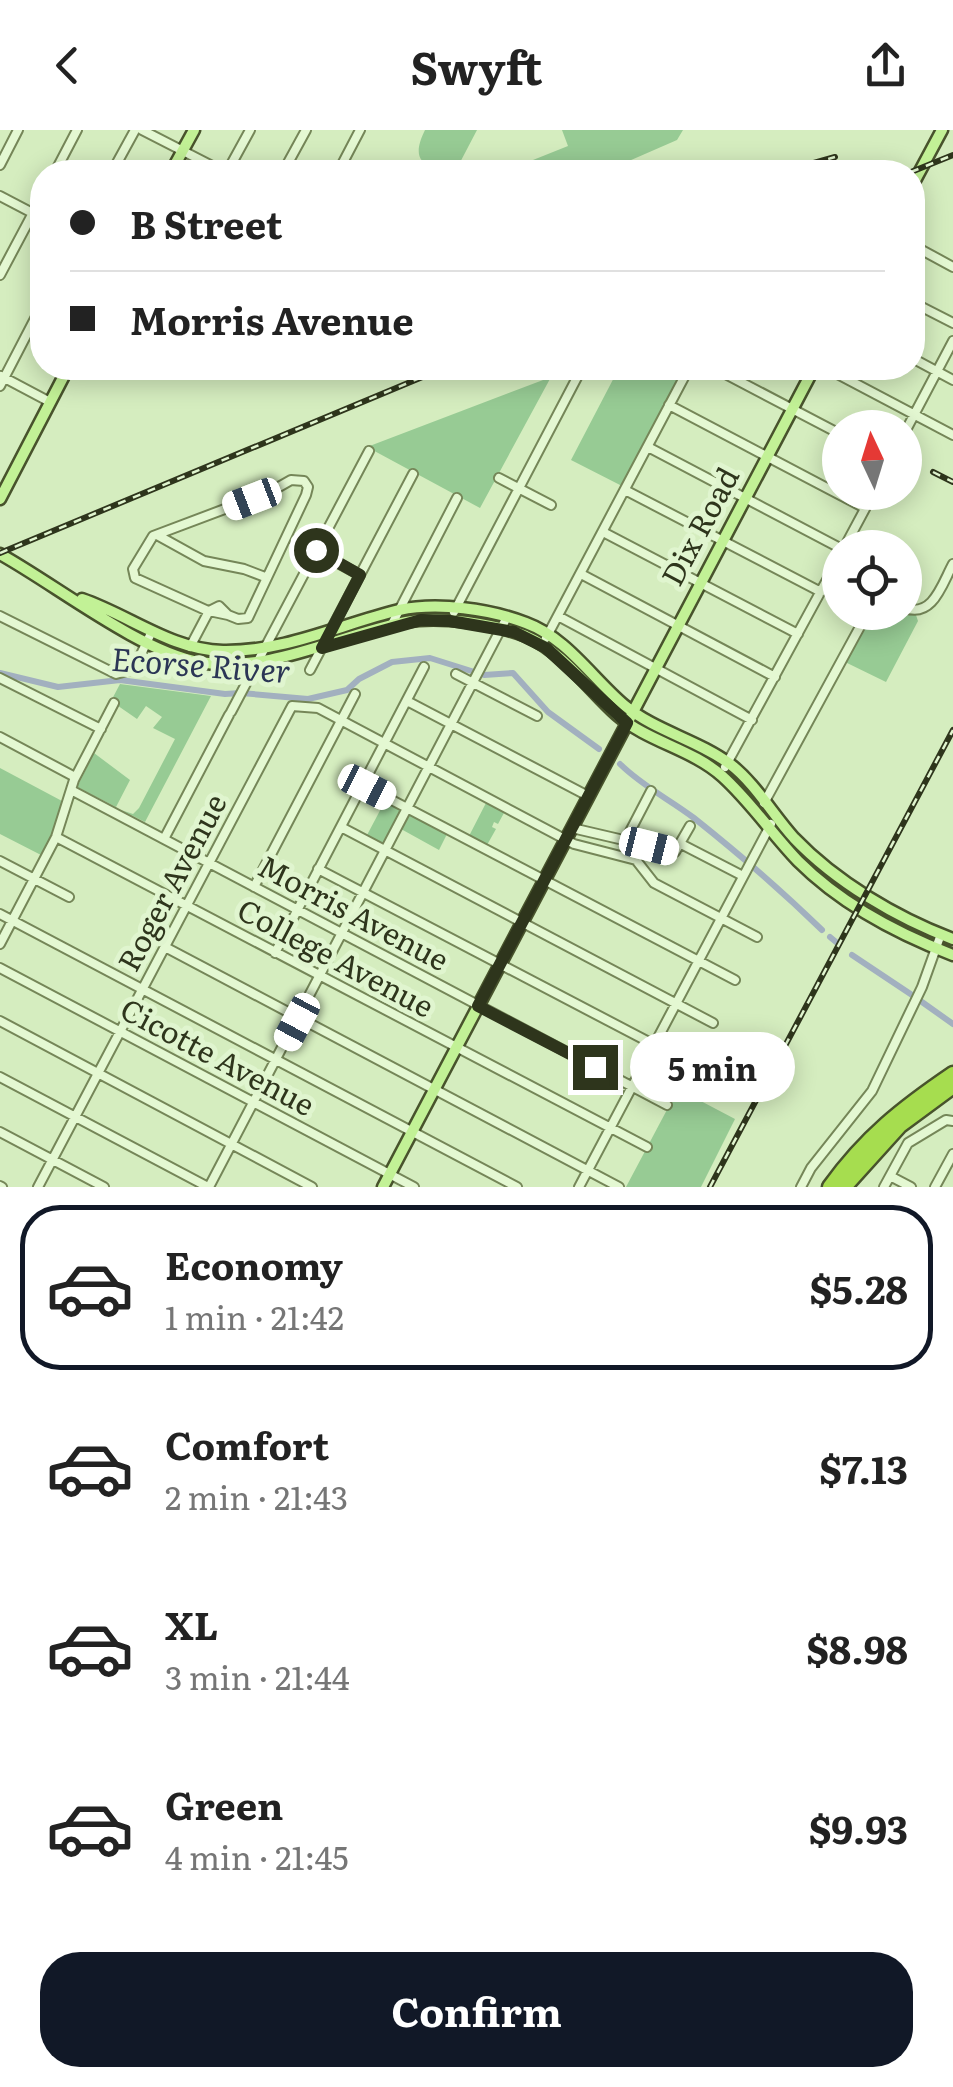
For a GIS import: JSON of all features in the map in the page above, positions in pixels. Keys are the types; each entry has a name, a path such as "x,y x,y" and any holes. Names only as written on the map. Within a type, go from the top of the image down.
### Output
{"highway":[{"path":"830,1187 862,1146 909,1098 953,1064"},
{"path":"896,1114 953,1074"},
{"path":"844,1187 900,1126 953,1086"},
{"path":"854,1173 912,1123 953,1097"}],"main road":[{"path":"178,160 194,130"},
{"path":"925,162 942,130"},
{"path":"0,498 62,380"},
{"name":"Dix Road","path":"383,1187 808,380"},
{"path":"3,559 150,636 173,654 198,662 259,660 322,648 392,626 453,615 523,635 542,645 615,704 633,711 720,774 769,828 794,846 902,916 953,939"},
{"path":"150,636 226,651 330,633 399,610 528,623 548,634 615,704 627,723 645,734 728,763 775,816 815,876 897,930 953,955"},
{"path":"645,734 651,723"}],"street":[{"path":"0,165 18,130"},
{"path":"61,160 77,130"},
{"path":"119,160 138,130 201,160"},
{"path":"233,160 250,130"},
{"path":"290,160 306,130"},
{"path":"344,160 360,130"},
{"path":"0,196 30,211"},
{"path":"0,276 30,219"},
{"path":"925,252 953,266"},
{"path":"925,309 953,323"},
{"path":"30,327 1,380 50,402"},
{"path":"916,410 953,341"},
{"path":"925,365 953,380"},
{"path":"453,615 576,380"},
{"path":"542,645 683,380"},
{"path":"737,380 822,425"},
{"path":"849,380 906,410"},
{"path":"670,405 822,485"},
{"path":"922,418 953,435"},
{"path":"648,447 822,541"},
{"path":"164,839 369,450"},
{"path":"310,670 413,474"},
{"path":"499,478 550,505"},
{"path":"193,647 211,612 222,606 238,619 248,618 306,494 307,485 300,480 152,537 133,569 134,576 211,612"},
{"path":"625,490 821,592 720,774"},
{"path":"392,626 457,498"},
{"path":"603,532 798,634"},
{"path":"157,535 204,561 265,577"},
{"path":"295,540 360,575"},
{"path":"922,609 930,606 953,564"},
{"path":"580,574 775,677"},
{"path":"0,616 116,674 134,668 150,636"},
{"path":"558,616 752,720"},
{"path":"0,1077 209,1187 507,618"},
{"path":"764,803 858,630"},
{"path":"275,953 424,668"},
{"path":"456,674 479,675 537,716"},
{"path":"0,678 101,728"},
{"path":"254,887 354,694"},
{"path":"407,701 588,796"},
{"path":"0,944 56,837 70,790 114,703"},
{"name":"Roger Avenue","path":"38,1187 292,706 316,708 341,720"},
{"path":"341,720 569,833 678,848 747,869"},
{"path":"0,737 76,777"},
{"path":"363,785 735,980"},
{"name":"Morris Avenue","path":"70,790 667,1106"},
{"path":"626,841 652,792"},
{"path":"580,1187 775,816"},
{"path":"678,848 690,826"},
{"path":"341,827 712,1022"},
{"path":"569,833 574,844 636,860 654,883 758,937"},
{"name":"College Avenue","path":"56,837 646,1148"},
{"path":"0,861 69,897"},
{"path":"318,869 691,1064"},
{"path":"0,914 517,1187"},
{"path":"801,1187 811,1168 872,1091 941,934"},
{"path":"165,947 619,1187"},
{"name":"Cicotte Avenue","path":"0,968 414,1187"},
{"path":"0,1021 312,1187"},
{"path":"884,1187 908,1144 951,1120"},
{"path":"0,1132 104,1187"},
{"path":"936,1187 953,1155"},
{"path":"890,1176 911,1187"}],"green space":[{"path":"425,130 477,130 461,160 422,160 420,141"},
{"path":"562,130 683,130 677,140 631,160 533,160 568,146"},
{"path":"543,380 549,380 480,508 367,447"},
{"path":"613,380 678,380 622,486 571,460"},
{"path":"863,630 913,630 886,682 845,662"},
{"path":"120,684 211,696 145,822 121,810 133,814 139,808 175,739 153,728 162,717 146,706 137,719 111,701"},
{"path":"94,753 130,780 116,807 77,787"},
{"path":"0,768 62,801 41,855 0,834"},
{"path":"385,801 404,812 383,846 366,837"},
{"path":"487,801 505,811 498,824 494,822 492,827 496,829 487,845 469,836"},
{"path":"409,814 447,834 439,850 401,829"},
{"path":"678,1089 735,1119 701,1187 626,1187"}],"waterway":[{"name":"Ecorse River","path":"0,673 58,687 120,680 225,694 308,699 347,690 392,662 430,658 484,675 513,673 548,712 599,749"},
{"name":"Ecorse River","path":"620,764 710,831 822,930"},
{"name":"Ecorse River","path":"830,937 836,942"},
{"name":"Ecorse River","path":"852,955 912,995"},
{"name":"Ecorse River","path":"922,1002 953,1024"}],"railway":[{"path":"925,166 953,155"},
{"path":"824,160 835,157"},
{"path":"0,553 415,380"},
{"path":"933,472 953,482"},
{"path":"710,1187 953,730"}],"route":[{"path":"316,550 360,575 322,648 421,620 514,632 546,648 627,723 478,1006 595,1067"}]}
